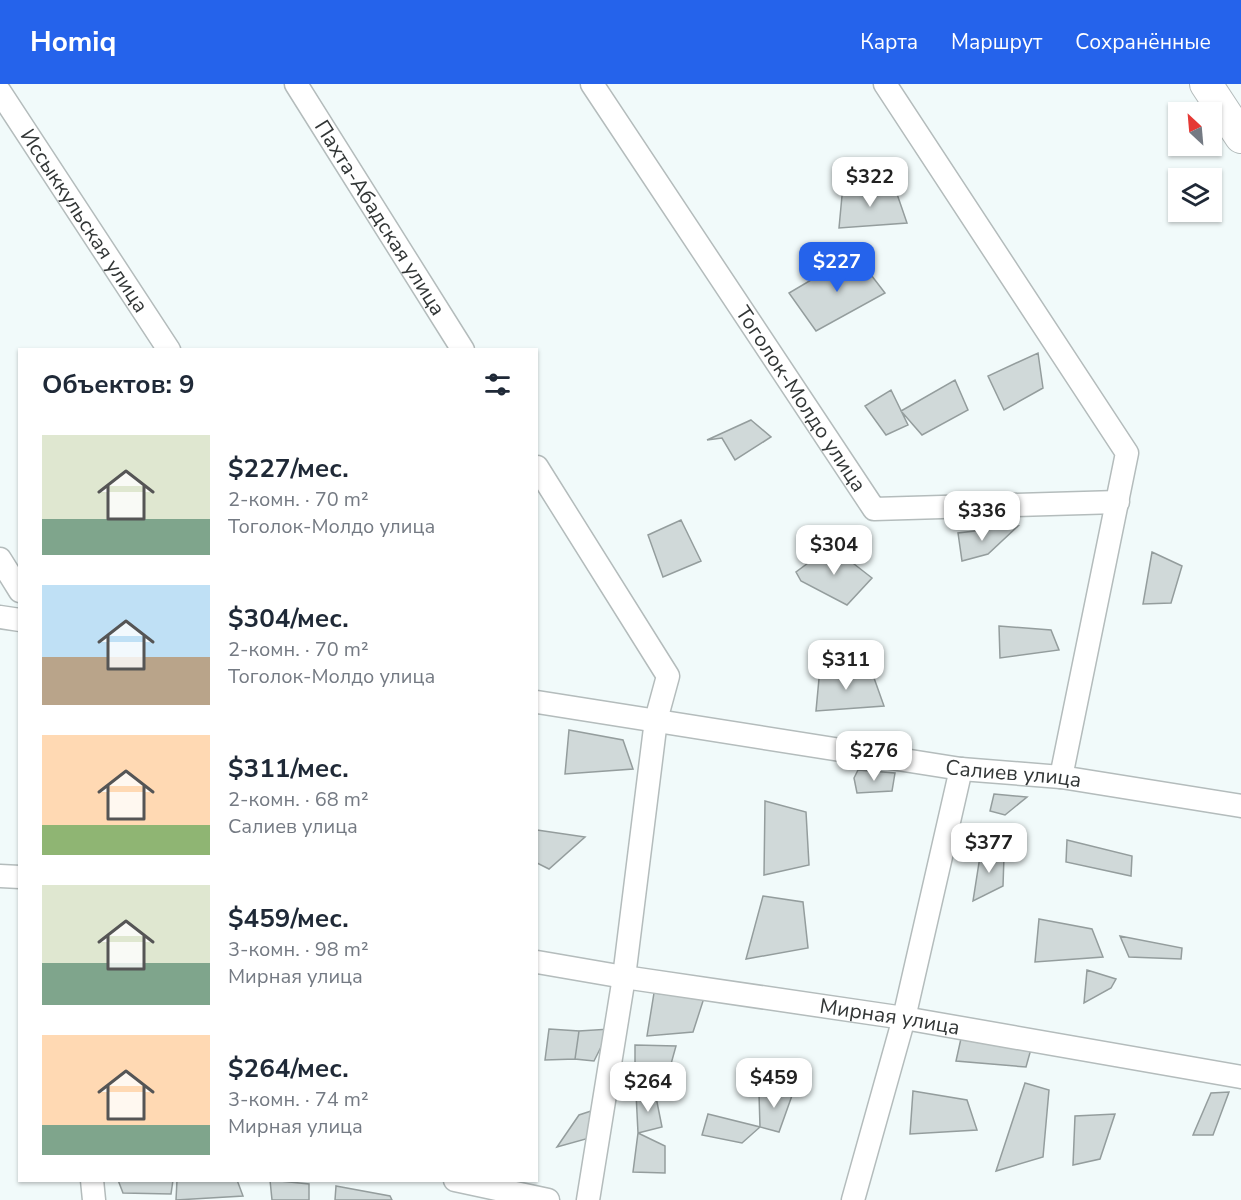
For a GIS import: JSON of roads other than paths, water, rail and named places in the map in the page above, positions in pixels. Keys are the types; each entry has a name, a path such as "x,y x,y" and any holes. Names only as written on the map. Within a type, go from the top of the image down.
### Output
{"main road":[{"path":"1206,84 1241,137"}],"street":[{"name":"Пахта-Абадская улица","path":"296,84 462,348"},
{"name":"Тоголок-Молдо улица","path":"592,84 874,509 1118,502"},
{"path":"885,84 1127,453 1061,777"},
{"name":"Иссыккульская улица","path":"0,92 168,348"},
{"path":"538,469 668,676 656,720 624,977 588,1200"},
{"path":"0,559 18,588"},
{"path":"0,617 18,620"},
{"name":"Салиев улица","path":"538,702 961,770 1061,777 1241,806"},
{"path":"853,1200 904,1018 961,770"},
{"path":"0,876 18,877"},
{"name":"Мирная улица","path":"538,962 904,1018 1241,1077"},
{"path":"92,1182 94,1200"},
{"path":"460,1182 492,1195 548,1200"}]}
